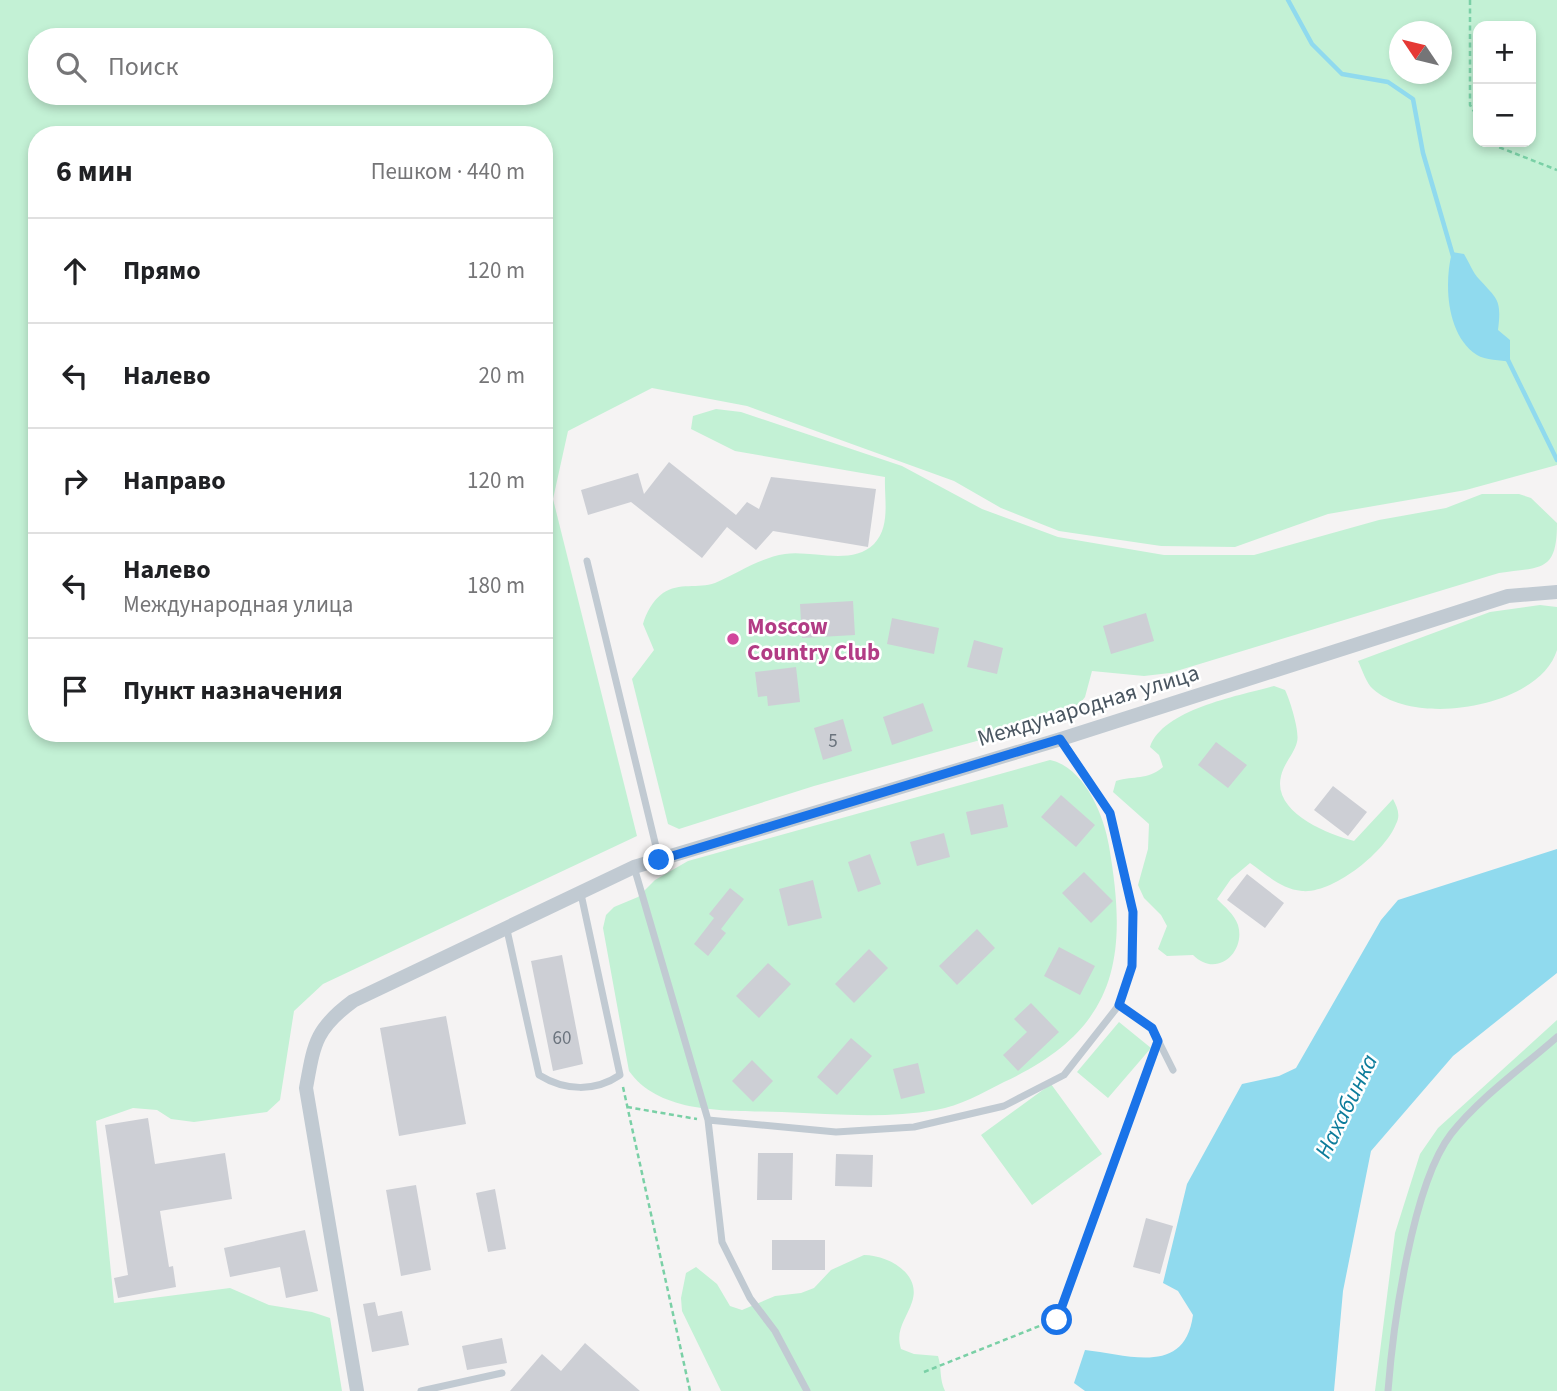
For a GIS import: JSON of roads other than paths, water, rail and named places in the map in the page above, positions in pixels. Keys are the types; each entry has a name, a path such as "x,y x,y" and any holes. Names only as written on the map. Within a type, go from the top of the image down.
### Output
{"street":[{"name":"Международная улица","path":"357,1391 306,1088 314,1042 334,1015 353,1001 507,930 634,867 1060,739 1508,596 1557,592"}],"lane":[{"path":"587,561 659,860"},
{"path":"708,1121 836,1132 914,1127 1004,1106 1064,1074 1119,1005 1132,966 1133,912 1110,813 1060,739"},
{"path":"634,867 708,1121 722,1242 750,1298 775,1331 807,1391"},
{"path":"507,930 539,1075 557,1086 602,1087 620,1075 580,894"},
{"path":"1119,1005 1152,1028 1173,1070"},
{"path":"1388,1391 1412,1232 1437,1157 1451,1135 1478,1107 1557,1037"},
{"path":"421,1391 502,1373"}],"water":[{"path":"1452,252 1464,254 1475,274 1497,300 1498,330 1510,340 1510,362 1477,355 1459,335 1453,322 1448,293"},
{"name":"Нахабинка","path":"1557,849 1557,973 1453,1056 1371,1151 1343,1291 1334,1391 1085,1391 1074,1383 1085,1350 1152,1357 1167,1354 1179,1347 1188,1334 1193,1315 1178,1291 1163,1283 1187,1184 1242,1084 1279,1076 1296,1068 1381,920 1398,900"}],"waterway":[{"path":"1288,0 1312,44 1342,74 1388,82 1413,99 1423,153 1453,256"},
{"path":"1507,358 1557,460"}],"place":[{"name":"Moscow Country Club","path":"733,639"}]}
